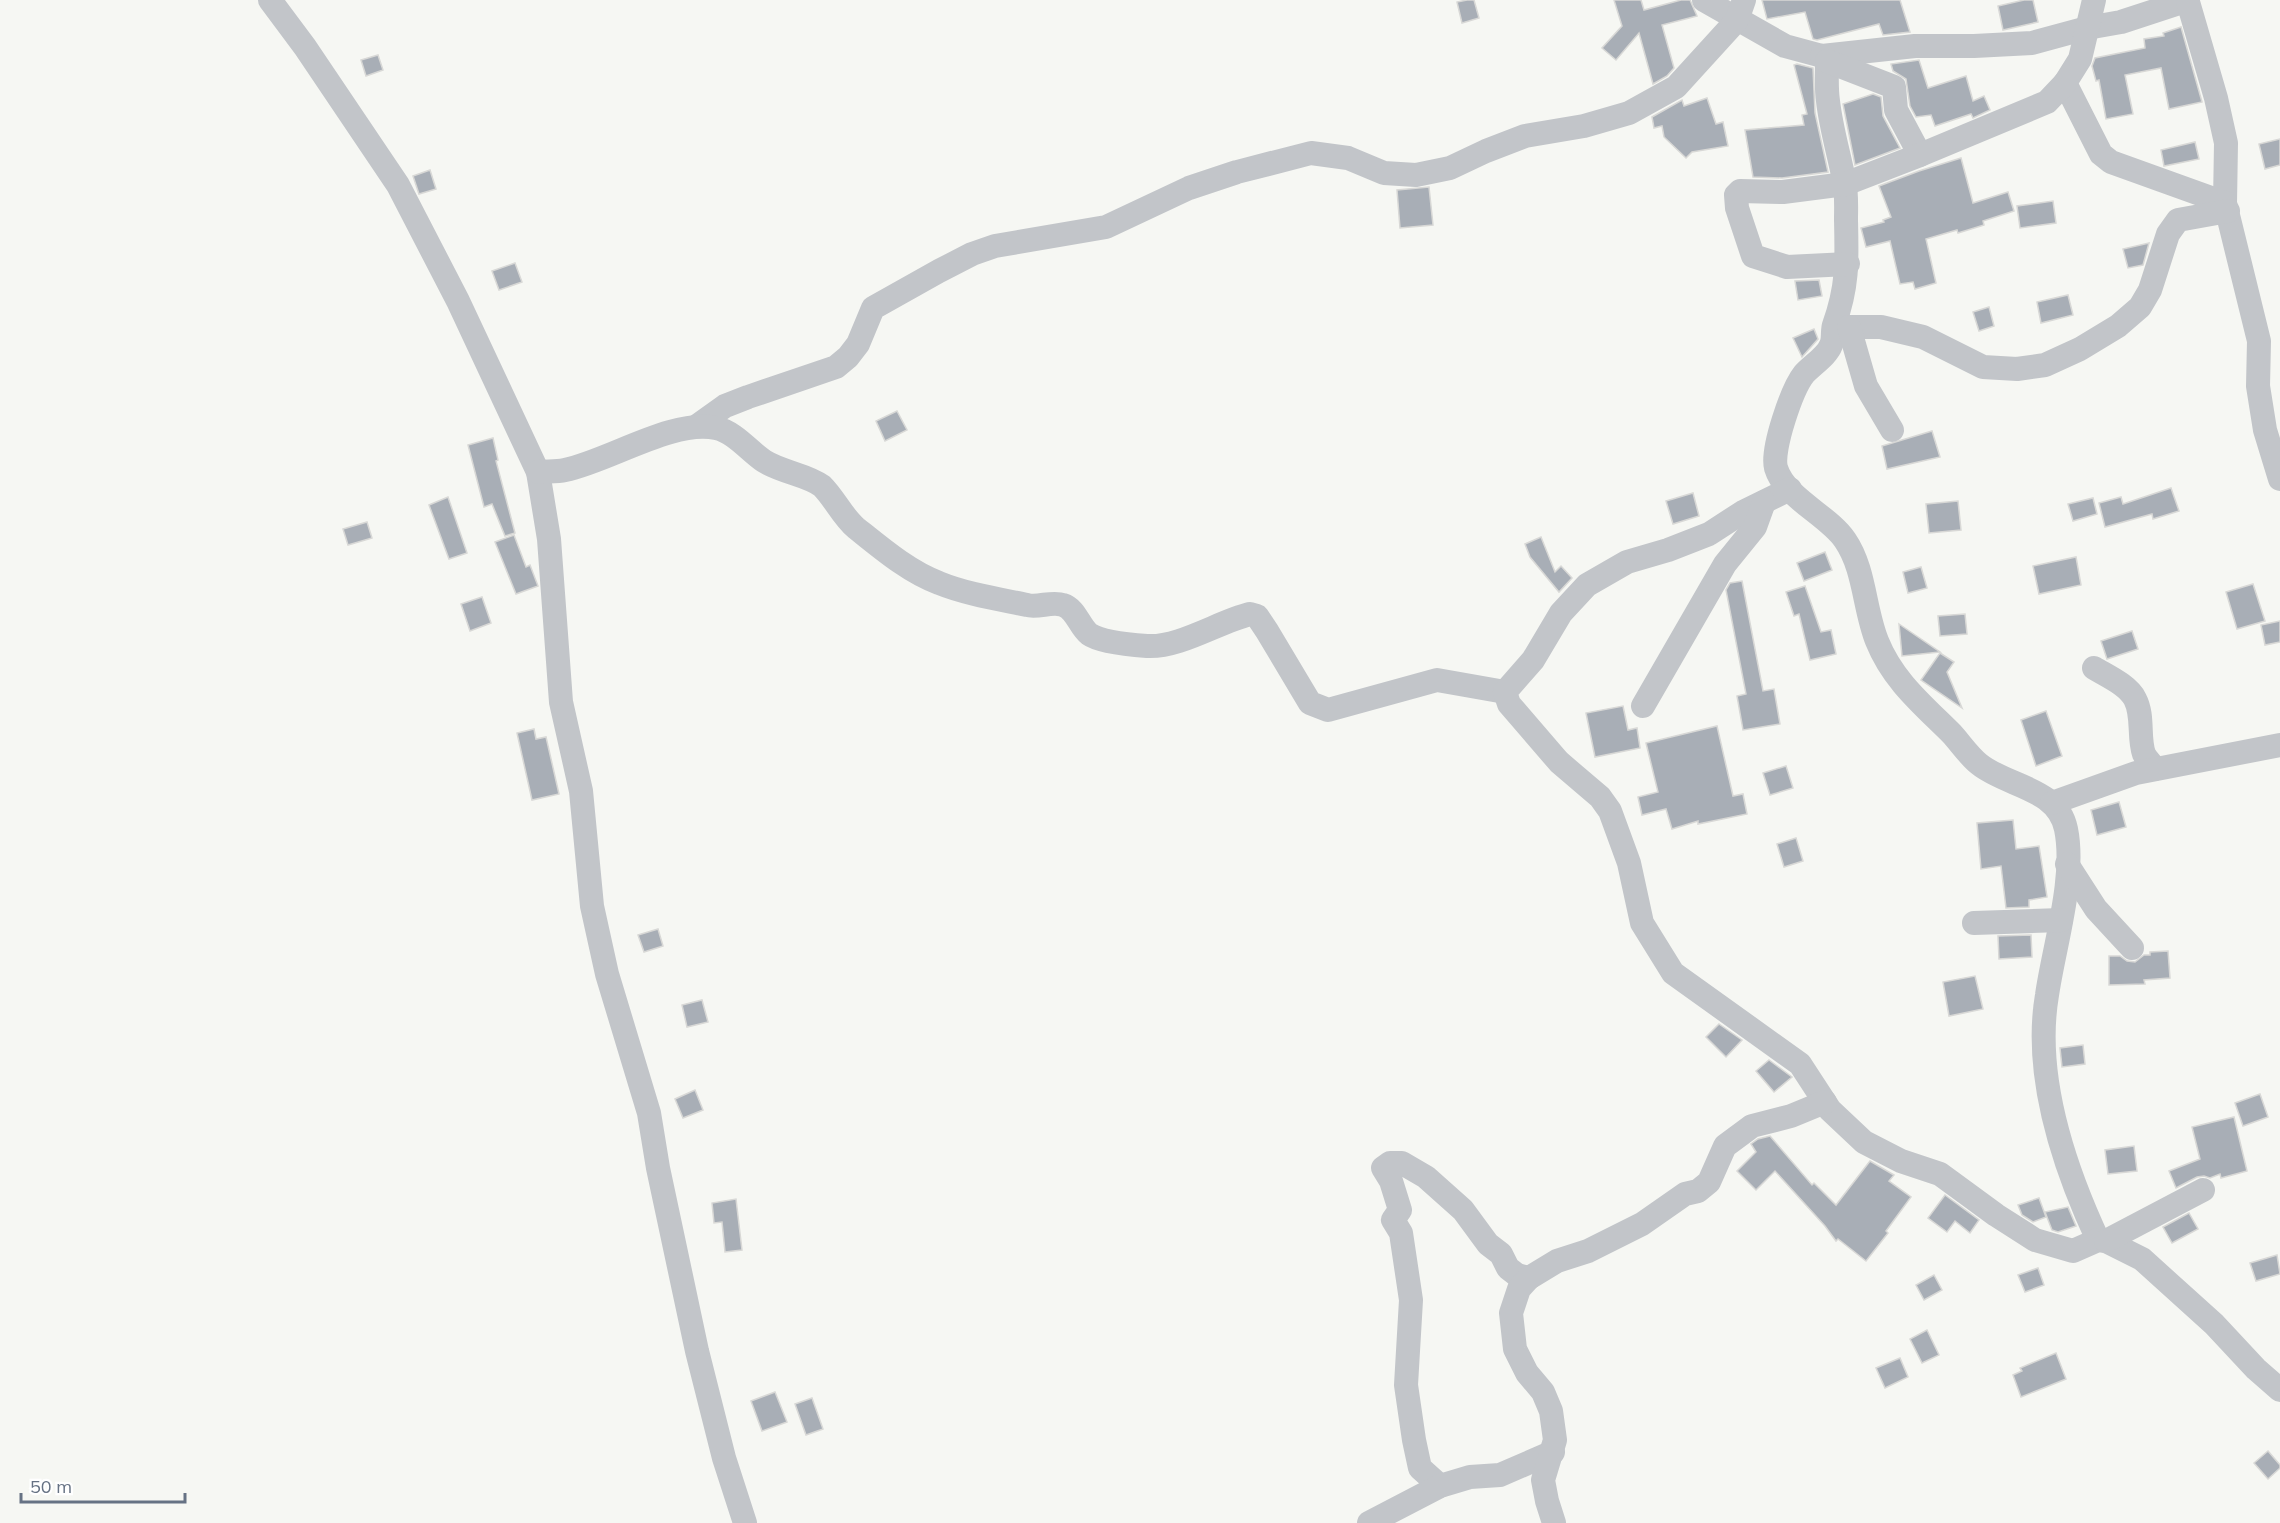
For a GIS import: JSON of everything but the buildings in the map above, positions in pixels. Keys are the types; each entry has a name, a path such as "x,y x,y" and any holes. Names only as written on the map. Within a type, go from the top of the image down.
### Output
{"street":[{"path":"270,0 305,47 398,185 458,301 538,472 549,539 561,702 581,791 592,906 607,974 649,1113 658,1168 697,1351 724,1458 745,1523"},
{"path":"1704,0 1740,10 1785,46 1825,58 1894,87 1896,110 1920,155"},
{"path":"1848,264 1787,267 1753,256 1737,208 1736,195 1740,190 1784,192 1845,184 2048,102 2066,83 2080,59 2094,0"},
{"path":"1825,58 1915,46 2032,43 2087,28 2121,22 2188,1 2216,98 2226,143 2227,207 2259,341 2258,387 2265,430 2280,479"},
{"path":"697,426 725,406 836,367 858,344 873,308 904,289 972,254 995,246 1106,227 1189,188 1237,172 1311,153 1348,158 1384,173 1416,175 1450,168 1525,136 1584,126 1629,113 1676,87 1740,10"},
{"path":"1825,58 1828,101 1845,184 1848,264 1840,314 1841,327 1866,386 1892,430"},
{"path":"2066,83 2101,154 2111,162 2227,207"},
{"path":"1841,327 1881,327 1923,337 1983,367 2017,369 2045,365 2080,349 2118,326 2140,307 2150,290 2168,234 2178,220 2227,207"},
{"path":"1841,327 1831,347 1802,376 1778,434 1775,465 1782,482 1844,538 1858,567 1865,604 1877,641 1892,673 1979,764 2012,783 2036,791 2052,803 2066,827 2067,864 2061,920 2046,996 2044,1043 2046,1077 2054,1119 2081,1203 2102,1241 2142,1259 2172,1284 2280,1390"},
{"path":"538,472 564,470 673,431 697,426 718,428 738,440 763,461 783,472 806,478 820,485 843,516 919,574 959,589 1030,606 1063,604 1073,612 1090,636 1149,646 1174,642 1250,614 1257,616 1310,703 1328,710 1437,680 1505,692"},
{"path":"1505,692 1533,660 1561,613 1587,585 1627,562 1710,534 1743,512 1790,489"},
{"path":"1643,706 1725,564 1755,527 1764,502"},
{"path":"2094,668 2125,688 2134,697 2139,710 2145,756 2155,769"},
{"path":"1505,692 1509,704 1558,762 1600,797 1610,811 1629,863 1642,923 1673,973 1800,1064 1830,1110 1864,1143 1901,1161 1940,1174 2035,1240 2073,1251 2102,1241 2203,1190"},
{"path":"2052,803 2136,773 2280,746"},
{"path":"2067,864 2096,909 2132,948"},
{"path":"1974,923 2061,920"},
{"path":"1554,1523 1546,1501 1543,1480 1555,1440 1551,1411 1543,1392 1527,1372 1515,1349 1511,1312 1520,1289 1529,1278 1557,1261 1588,1251 1642,1224 1685,1194 1698,1191 1709,1182 1725,1146 1752,1126 1791,1116 1825,1102"},
{"path":"1440,1486 1420,1468 1414,1440 1406,1384 1411,1300 1401,1233 1393,1220 1400,1210 1391,1181 1383,1168 1390,1163 1402,1163 1426,1177 1463,1210 1488,1244 1501,1254 1508,1268 1517,1275 1529,1278"},
{"path":"1369,1523 1440,1486 1470,1477 1500,1475 1553,1452"}]}
